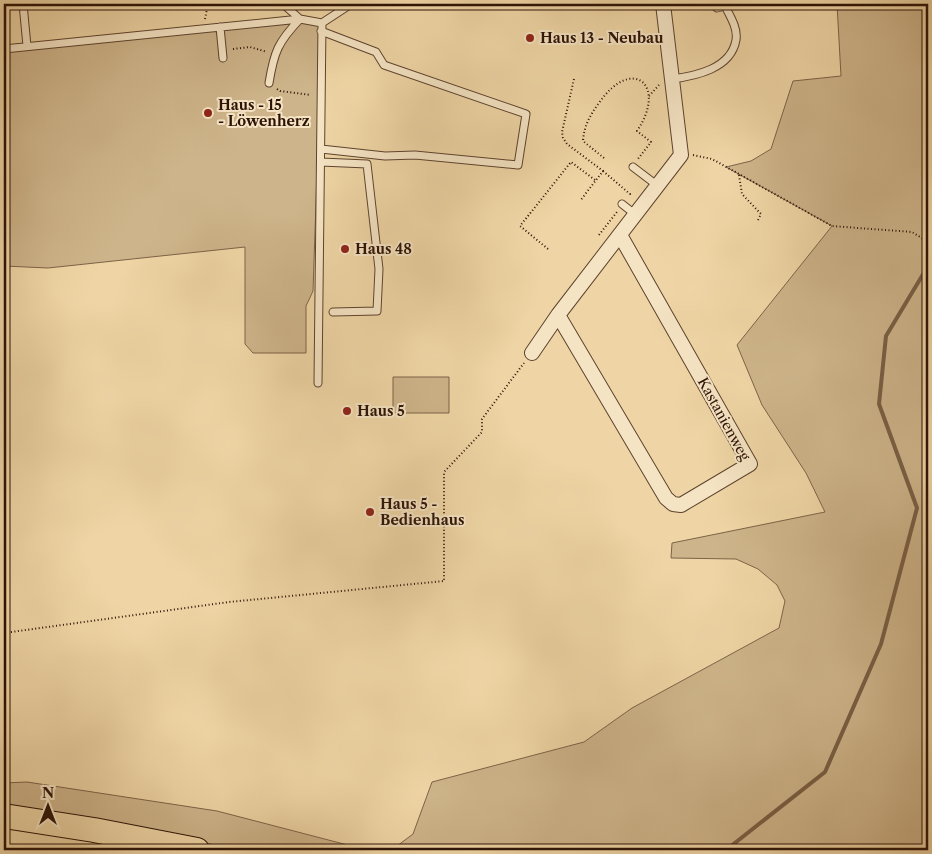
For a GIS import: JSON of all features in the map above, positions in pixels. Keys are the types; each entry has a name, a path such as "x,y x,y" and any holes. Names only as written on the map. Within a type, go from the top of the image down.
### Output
{"highway":[{"path":"4,816 94,830 196,850"}],"street":[{"path":"532,354 558,315 681,155 662,4"},
{"name":"Kastanienweg","path":"558,315 666,498 673,504 682,505 750,464 620,235"}],"lane":[{"path":"23,4 27,46"},
{"path":"283,4 300,18"},
{"path":"4,49 300,18 322,23 351,4"},
{"path":"713,4 717,8 745,4"},
{"path":"672,79 699,76 717,66 729,53 736,40 734,23 725,6"},
{"path":"269,83 274,56 284,36 300,18"},
{"path":"318,383 322,23"},
{"path":"220,27 222,54"},
{"path":"322,32 376,52 384,65 526,114 518,164 322,149"},
{"path":"321,162 367,164 379,269 377,311 333,312"},
{"path":"633,167 658,186"},
{"path":"622,204 636,215"}],"path":[{"path":"204,28 208,4"},
{"path":"222,54 250,47 262,49 274,56"},
{"path":"574,79 562,132 563,138 567,144 630,194 599,235"},
{"path":"604,158 583,141 588,120 605,93 617,82 627,79 641,80 647,86 649,100 644,120 637,131 651,142 633,167"},
{"path":"269,83 280,91 321,97"},
{"path":"681,155 697,155 712,159 832,226 912,232 928,242"},
{"path":"548,249 520,226 571,162 596,181"},
{"path":"580,201 603,171"},
{"path":"738,175 742,194 761,214 757,222"},
{"path":"4,633 229,602 444,581 444,472 482,432 482,419 532,354"}],"shaded area":[{"path":"837,4 928,4 928,850 237,850 161,833 4,808 4,783 27,782 217,811 363,849 393,849 413,834 432,782 584,742 632,708 779,628 785,601 777,585 758,569 736,559 671,558 672,543 825,512 806,473 762,405 737,345 832,226 726,167 751,161 771,149 793,81 841,76"},
{"path":"300,19 322,23 313,291 306,306 306,353 253,353 245,344 245,247 48,268 4,266 4,49"},
{"path":"393,377 449,377 449,413 393,413"}],"waterway":[{"path":"726,850 825,772 881,644 917,508 879,404 886,336 928,266"}],"place":[{"name":"Haus 13 - Neubau","path":"530,38"},
{"name":"Haus - 15 - Löwenherz","path":"208,113"},
{"name":"Haus 48","path":"345,249"},
{"name":"Haus 5","path":"347,411"},
{"name":"Haus 5 - Bedienhaus","path":"370,512"}]}
